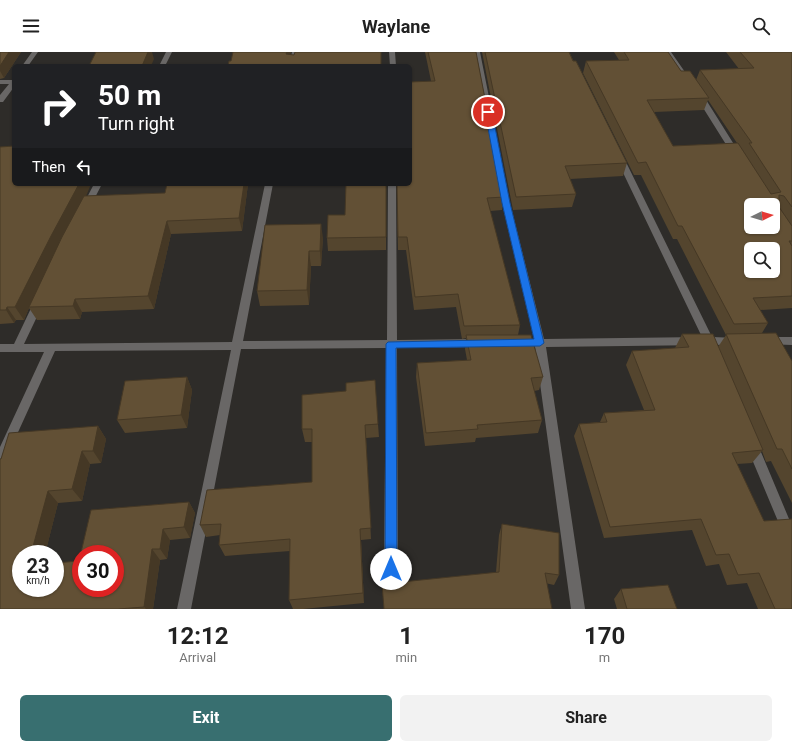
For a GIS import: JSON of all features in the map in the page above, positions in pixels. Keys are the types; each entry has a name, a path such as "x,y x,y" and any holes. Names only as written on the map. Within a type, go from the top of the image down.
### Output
{"street":[{"path":"26,64 35,52"},
{"path":"163,64 169,52"},
{"path":"292,64 295,52"},
{"path":"392,52 393,64"},
{"path":"477,52 506,203 540,343 578,609"},
{"path":"668,52 702,100 739,159"},
{"path":"0,82 12,82"},
{"path":"0,100 12,85"},
{"path":"615,147 715,356"},
{"path":"80,217 97,186"},
{"path":"184,609 269,186"},
{"path":"391,569 392,186"},
{"path":"17,348 43,292"},
{"path":"508,343 792,341"},
{"path":"0,348 485,343"},
{"path":"0,459 51,348"},
{"path":"749,437 792,541"}],"building":[{"path":"0,52 9,52 0,66"},
{"path":"96,52 148,52 143,64 90,64"},
{"path":"233,52 287,52 286,54 294,55 295,52 381,52 381,64 228,64 229,61 231,61"},
{"path":"428,52 476,52 504,197 487,198 520,325 464,326 458,294 415,297 407,237 398,237 397,186 412,186 412,82 435,81"},
{"path":"485,52 569,52 573,61 576,61 627,163 565,166 576,194 516,197"},
{"path":"624,52 668,52 681,71 690,71 709,98 647,100 673,146 738,143 771,194 781,192 749,143 752,143 700,70 754,68 740,52 792,52 792,207 784,196 779,195 779,198 744,198 744,234 780,234 780,208 792,226 792,241 789,241 792,246 792,296 753,298 768,323 734,324 682,226 678,226 646,162 638,163 586,61 629,60"},
{"path":"12,146 12,186 78,186 15,307 7,307 6,310 0,310 0,147"},
{"path":"167,186 244,186 239,218 167,221 148,296 75,299 73,306 29,307 62,237 84,196 165,193"},
{"path":"346,186 386,186 386,237 327,238 328,215 345,215"},
{"path":"321,224 320,251 309,251 307,290 257,291 265,225"},
{"path":"776,333 792,361 792,469 782,449 777,449 726,334"},
{"path":"682,334 713,334 763,450 732,453 764,521 792,519 792,609 775,609 759,573 738,575 729,554 716,555 701,519 610,527 579,424 607,422 604,413 655,410 632,351 689,347"},
{"path":"466,335 531,335 543,377 531,378 542,420 477,425 478,429 426,433 417,363 471,360"},
{"path":"187,377 181,415 117,420 125,381"},
{"path":"375,380 378,424 365,425 371,528 360,529 363,593 289,600 290,539 219,545 221,524 200,525 207,490 312,482 312,429 302,429 302,395 346,391 346,383"},
{"path":"98,426 93,451 82,451 72,489 48,491 33,545 12,545 12,597 64,597 64,562 72,562 72,597 124,597 124,545 83,545 91,510 189,502 184,527 163,529 160,549 152,549 144,607 118,609 0,609 1,459 9,433"},
{"path":"502,524 559,533 559,575 545,573 552,609 384,609 382,584 499,572"},
{"path":"668,585 677,609 627,609 621,589"}],"route":[{"path":"391,569 391,344 540,343 506,203 488,112"}]}
